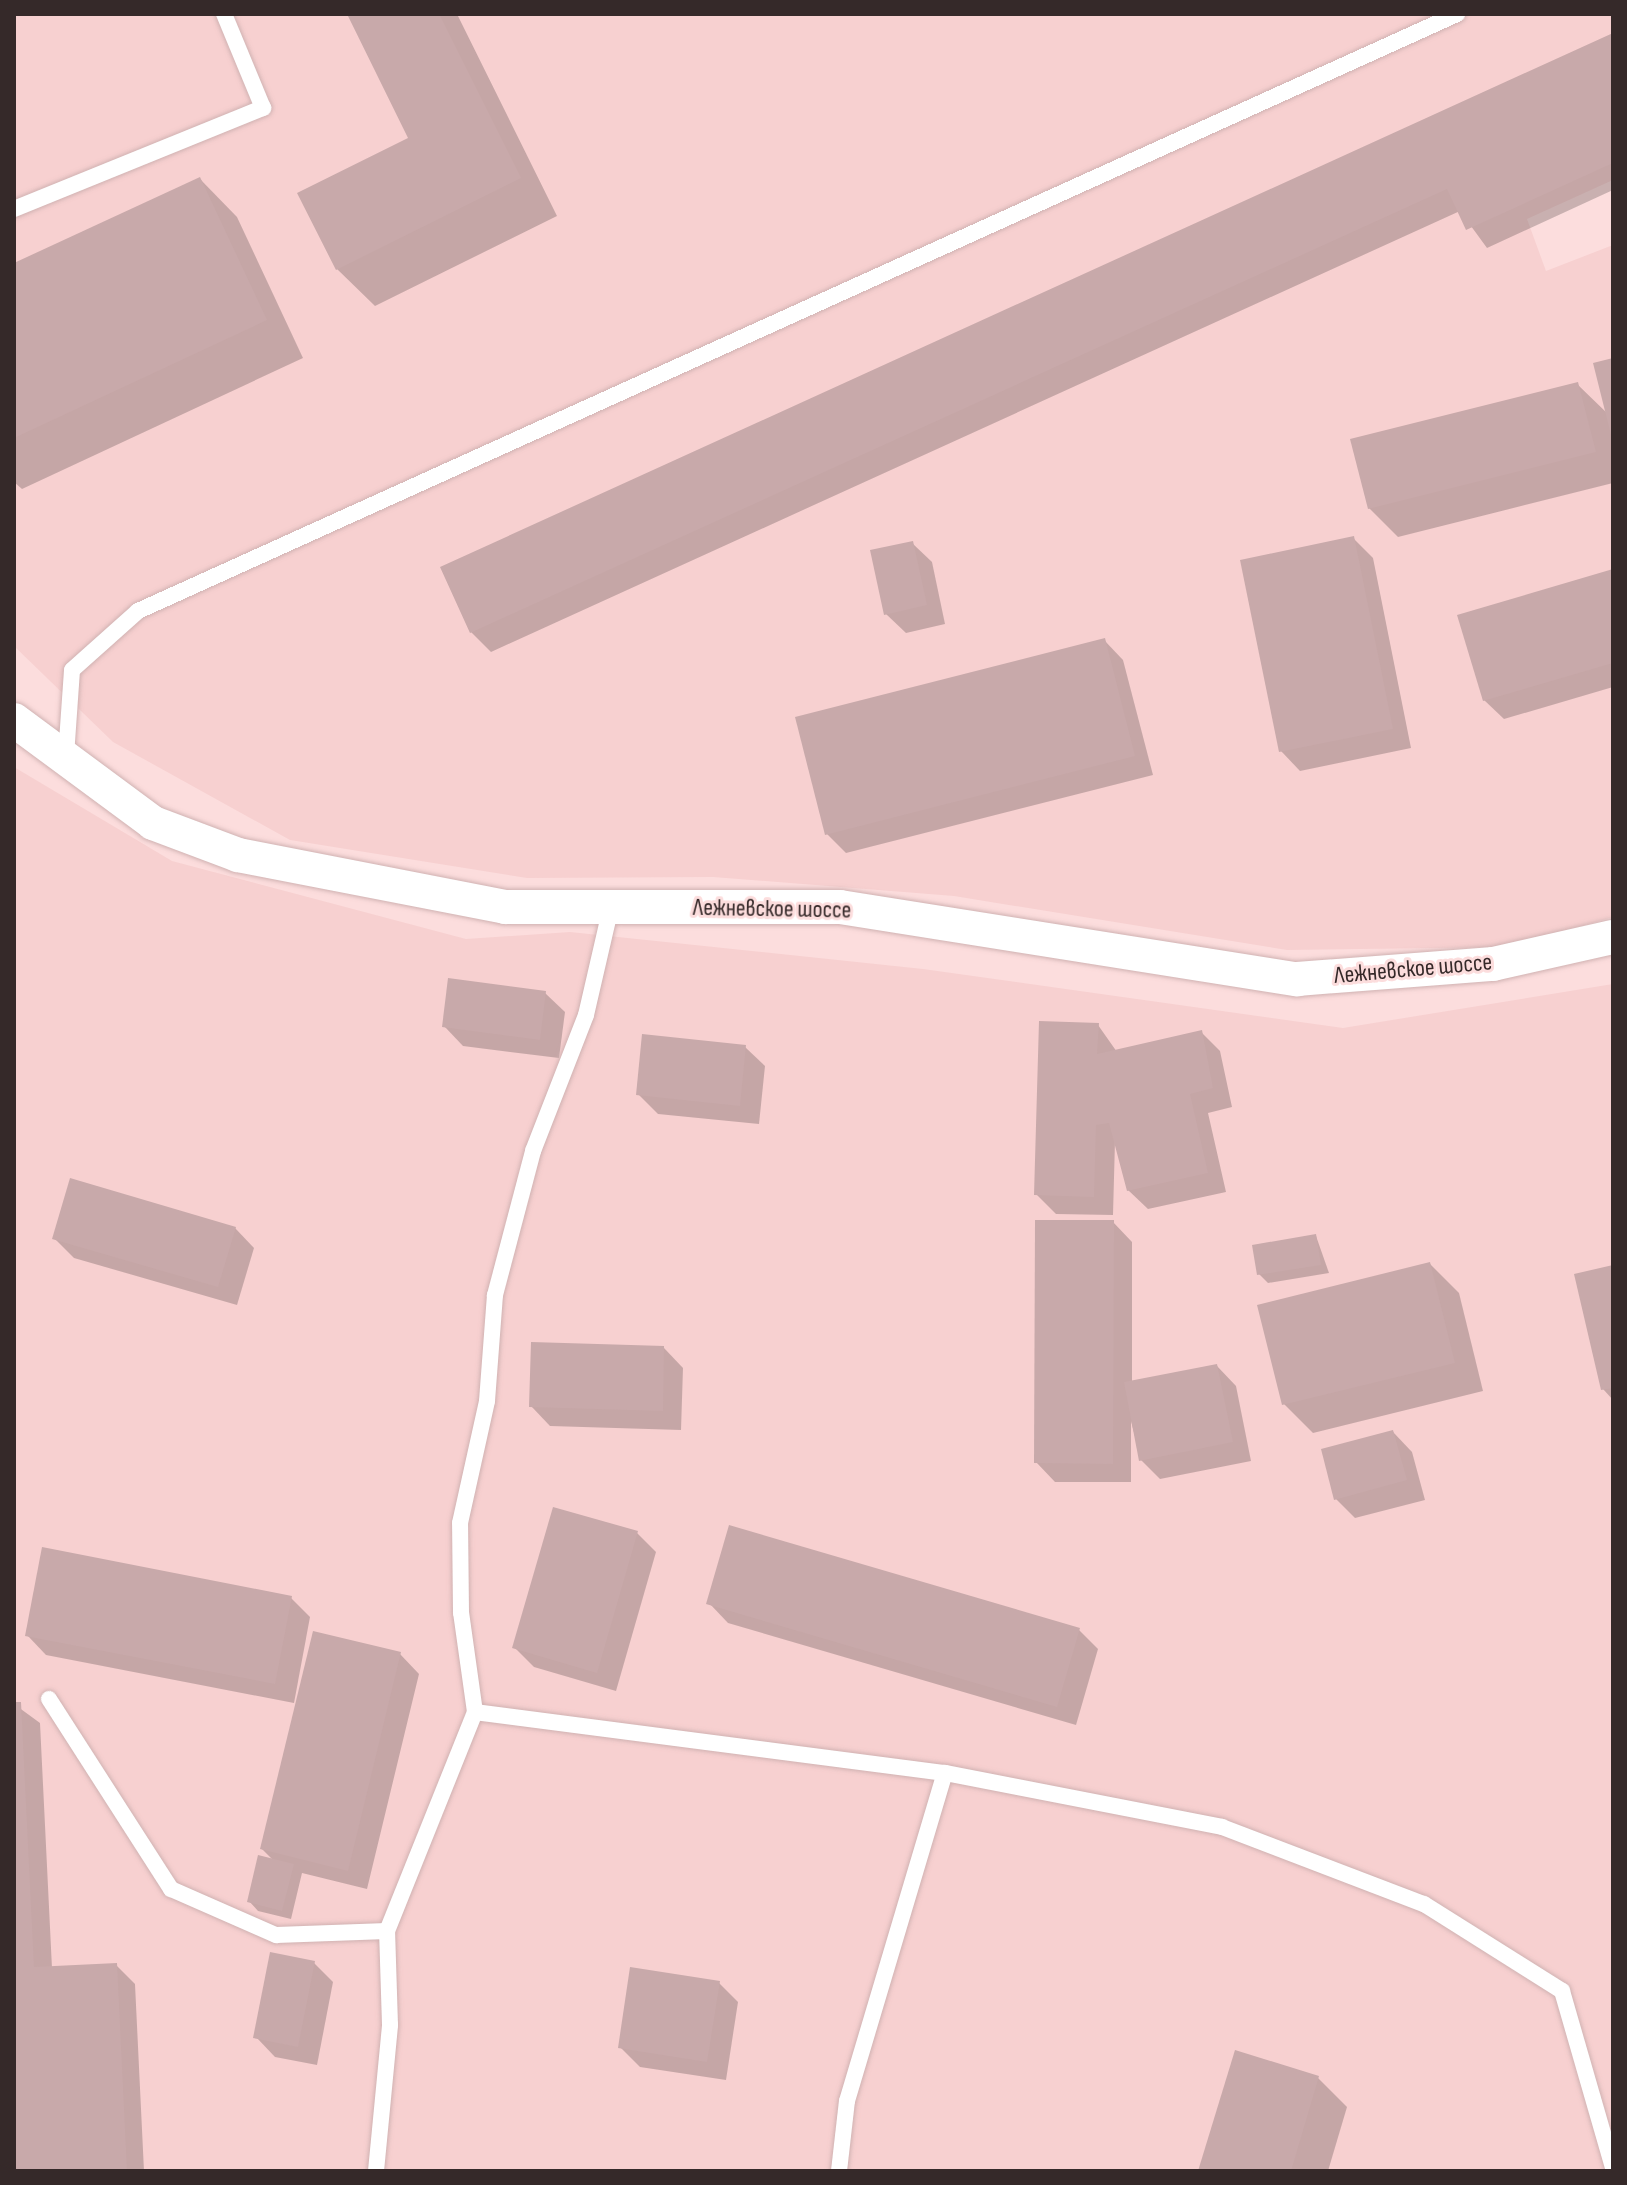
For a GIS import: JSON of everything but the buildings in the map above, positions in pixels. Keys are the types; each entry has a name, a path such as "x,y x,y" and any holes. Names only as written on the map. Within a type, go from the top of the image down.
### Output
{"street":[{"name":"Лежневское шоссе","path":"14,720 153,823 238,855 505,907 840,907 1297,979 1493,964 1613,937"}],"lane":[{"path":"15,205 263,108 224,14"},
{"path":"66,756 72,670 138,611 1457,14"},
{"path":"376,2171 390,2025 387,1931 475,1712 461,1613 460,1523 487,1401 495,1295 533,1151 586,1015 611,907"},
{"path":"49,1699 171,1889 276,1935 387,1931"},
{"path":"475,1712 945,1773 1222,1827 1424,1904 1562,1991 1613,2168"},
{"path":"839,2171 847,2101 945,1773"}],"shaded area":[{"path":"14,14 1613,14 1613,180 1527,219 1546,271 1613,245 1613,917 1507,947 1287,950 954,896 713,877 527,878 290,840 113,742 14,646"},
{"path":"14,767 172,861 466,939 570,932 923,969 1343,1028 1613,984 1613,2171 14,2171"}]}
